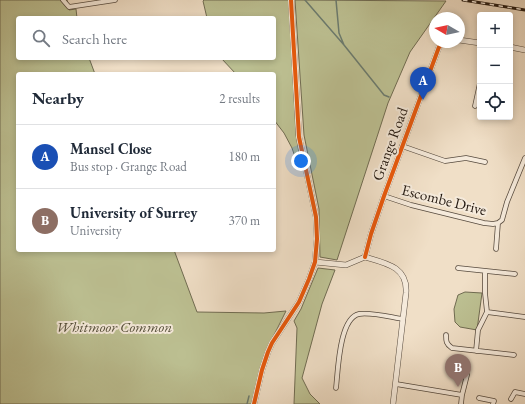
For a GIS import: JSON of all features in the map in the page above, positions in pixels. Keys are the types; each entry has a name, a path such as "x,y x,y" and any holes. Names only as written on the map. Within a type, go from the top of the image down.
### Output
{"street":[{"path":"63,0 68,7 115,0"},
{"path":"254,404 268,352 272,343 299,302 315,262 317,239 316,217 299,137 291,0"},
{"path":"465,41 477,42"},
{"name":"Grange Road","path":"365,257 384,196 439,48"},
{"path":"513,48 525,50"},
{"path":"475,106 480,84"},
{"path":"402,146 445,161 466,158 485,162"},
{"path":"496,249 498,223 502,220 507,202 525,158"},
{"name":"Escombe Drive","path":"384,196 411,205 484,223 498,223"},
{"path":"315,262 346,265 365,257 388,264 402,274 406,288 393,404"},
{"path":"458,268 515,274"},
{"path":"476,351 478,330 487,312 484,293 485,272"},
{"path":"487,312 525,317"},
{"path":"336,388 342,341 346,328 351,320 355,316 364,314 403,319"},
{"path":"446,335 446,341 452,348 514,355"},
{"path":"461,404 467,374"},
{"path":"396,384 462,395"},
{"path":"511,399 515,392 525,394"},
{"path":"479,398 494,401 493,404"}],"green space":[{"name":"Whitmoor Common","path":"0,0 67,0 69,10 76,9 77,16 16,16 16,60 90,60 94,72 16,72 16,252 175,252 197,312 264,313 286,311 267,349 254,404 0,404"},
{"path":"289,0 296,135 300,159 296,160 292,148 284,133 276,123 276,72 234,72 223,60 276,60 276,16 207,16 203,1"},
{"path":"295,0 446,1 438,12 429,12 429,25 410,52 388,103 337,260 320,257 319,209 304,135"},
{"path":"318,268 335,270 322,304 302,378 310,394 320,404 294,404 297,328 294,321 301,309"},
{"path":"465,292 482,293 477,330 460,327 455,322 454,309 458,295"}],"waterway":[{"path":"305,0 344,45"},
{"path":"336,0 339,33 344,45 384,95 389,97"},
{"path":"247,404 249,396"}],"railway":[{"path":"463,0 525,10"}],"cycle path":[{"path":"254,404 268,352 272,343 299,302 315,262 317,239 316,217 299,137 291,0"},
{"path":"365,257 384,196 439,48"}],"place":[{"name":"Mansel Close","path":"423,100"},
{"name":"University of Surrey","path":"458,387"}]}
